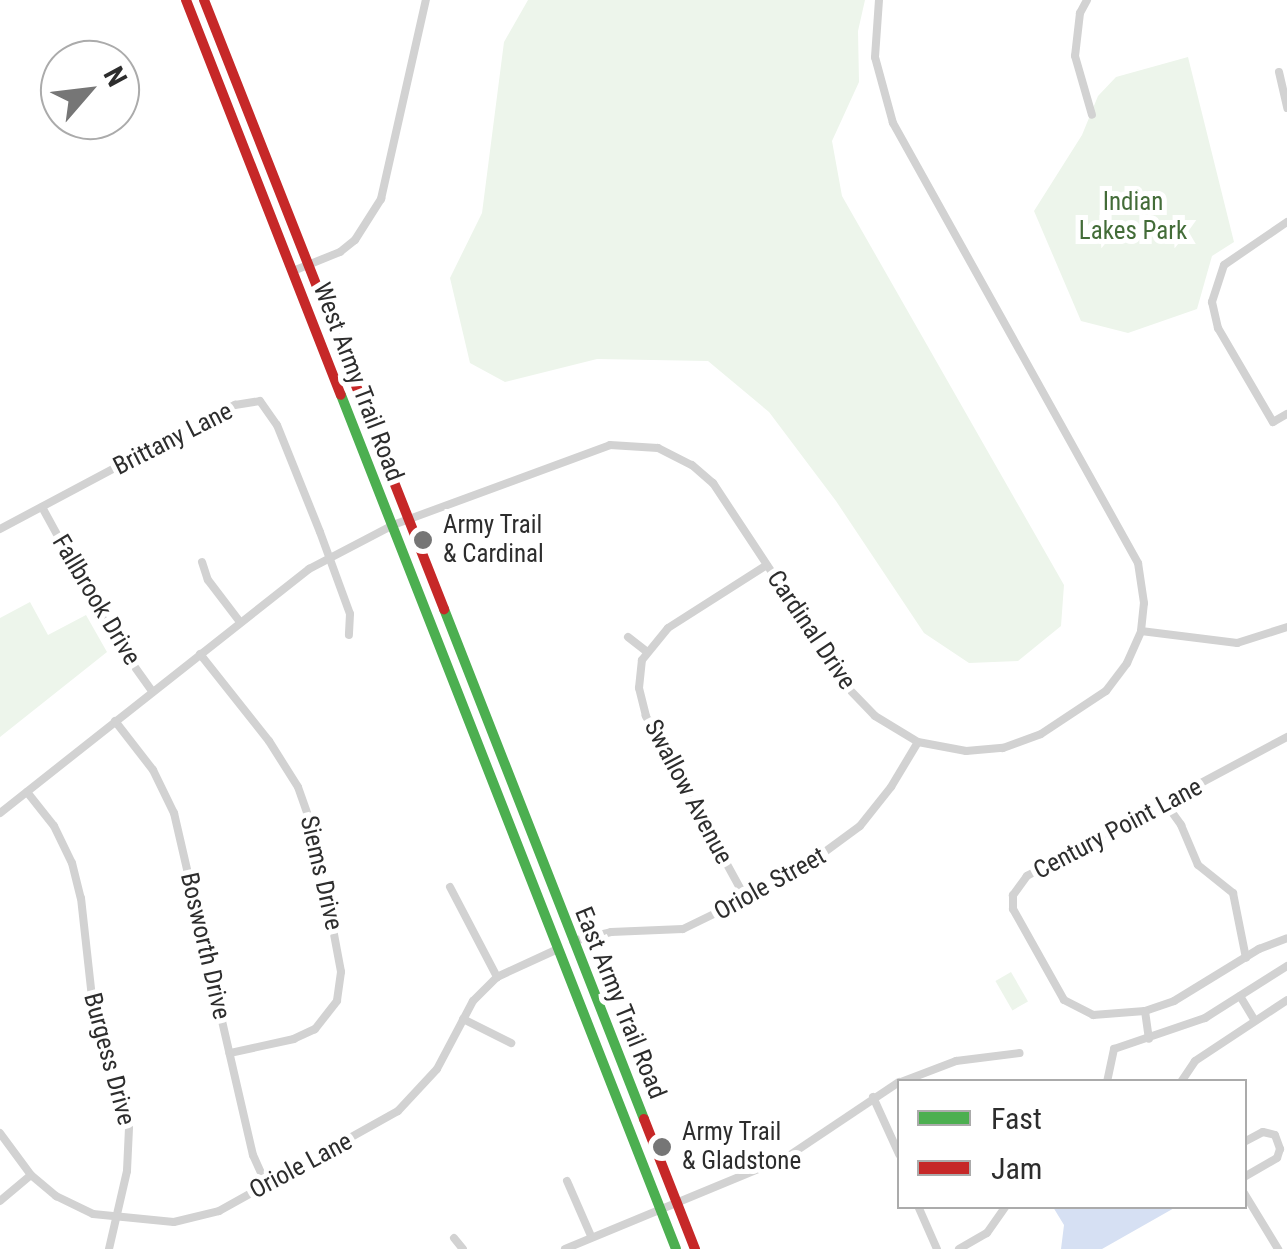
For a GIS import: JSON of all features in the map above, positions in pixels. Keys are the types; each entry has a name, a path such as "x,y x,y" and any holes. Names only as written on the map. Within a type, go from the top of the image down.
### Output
{"main road":[{"name":"West Army Trail Road","path":"186,0 492,779"},
{"name":"West Army Trail Road","path":"204,0 507,772"},
{"name":"East Army Trail Road","path":"507,772 694,1249"},
{"name":"East Army Trail Road","path":"492,779 676,1249"}],"street":[{"path":"293,271 340,252 355,240 380,198 426,0"},
{"name":"Cardinal Drive","path":"0,813 240,622 329,558 393,525 596,447 658,448 692,464 712,483 858,700 890,728 918,742 978,751 1041,734 1106,691 1127,663 1141,631 1143,586 1129,542 887,111 874,57 879,0"},
{"path":"1086,0 1080,13 1076,56 1092,116"},
{"path":"1280,72 1287,108"},
{"path":"1287,222 1224,265 1212,302 1218,328 1273,422 1287,414"},
{"name":"Brittany Lane","path":"42,508 235,405 260,402 277,424 329,558"},
{"path":"0,529 42,508"},
{"name":"Fallbrook Drive","path":"42,508 112,635 152,691"},
{"path":"329,558 350,614 349,635"},
{"path":"202,562 208,580 240,622"},
{"path":"628,637 648,652 668,628 767,565"},
{"path":"1141,631 1237,643 1287,627"},
{"name":"Swallow Avenue","path":"648,652 642,660 640,688 646,716 746,899"},
{"name":"Siems Drive","path":"200,654 282,758 298,787 316,838 341,972 337,1001 314,1029 294,1039 230,1054"},
{"name":"Bosworth Drive","path":"115,722 153,770 174,812 253,1155 266,1184"},
{"name":"Century Point Lane","path":"1287,737 1027,876 1012,896 1014,909 1064,1000 1093,1015 1145,1011 1204,986 1246,958 1287,938"},
{"name":"Oriole Street","path":"574,942 611,932 684,928 812,864 860,826 892,787 918,742"},
{"name":"Burgess Drive","path":"27,792 63,842 81,898 94,1014 129,1128 127,1172 109,1249"},
{"path":"1166,804 1182,825 1198,865 1233,893 1246,958"},
{"path":"450,887 497,977"},
{"name":"Oriole Lane","path":"0,1133 31,1175 68,1203 117,1220 174,1222 219,1211 398,1111 437,1070 473,1000 497,977 558,949"},
{"path":"1107,1079 1114,1049 1204,1018 1287,966"},
{"path":"1240,996 1254,1019"},
{"path":"1182,1079 1195,1061 1287,1000"},
{"path":"1145,1011 1149,1039"},
{"path":"463,1019 511,1043"},
{"path":"908,1079 956,1062 1020,1053"},
{"path":"565,1249 787,1158 897,1084"},
{"path":"873,1097 897,1148"},
{"path":"1247,1140 1263,1132 1274,1135 1280,1149 1277,1158 1247,1175"},
{"path":"0,1201 31,1175"},
{"path":"567,1181 591,1236"},
{"path":"1247,1198 1278,1249"},
{"path":"919,1209 938,1249"},
{"path":"959,1249 987,1233 1004,1209"},
{"path":"454,1238 462,1249"}],"green space":[{"path":"528,0 865,0 858,31 859,82 832,141 842,196 1064,585 1061,626 1018,661 969,663 924,633 836,501 769,412 708,361 597,359 505,382 470,363 450,278 482,213 504,42"},
{"name":"Indian Lakes Park","path":"1188,57 1234,242 1212,256 1197,309 1128,333 1081,321 1034,211 1082,135 1098,96 1116,77"},
{"path":"30,602 48,635 86,615 107,652 0,737 0,618"},
{"path":"1011,972 1028,1001 1012,1010 995,981"}],"water":[{"path":"1055,1209 1172,1209 1102,1249 1061,1249 1064,1225"}],"traffic: fast":[{"path":"341,395 676,1249"},
{"path":"444,609 644,1119"}],"traffic: jam":[{"path":"186,0 341,395"},
{"path":"204,0 444,609"},
{"path":"644,1119 695,1249"}],"place":[{"name":"Army Trail & Cardinal","path":"423,540"},
{"name":"Army Trail & Gladstone","path":"662,1147"}]}
